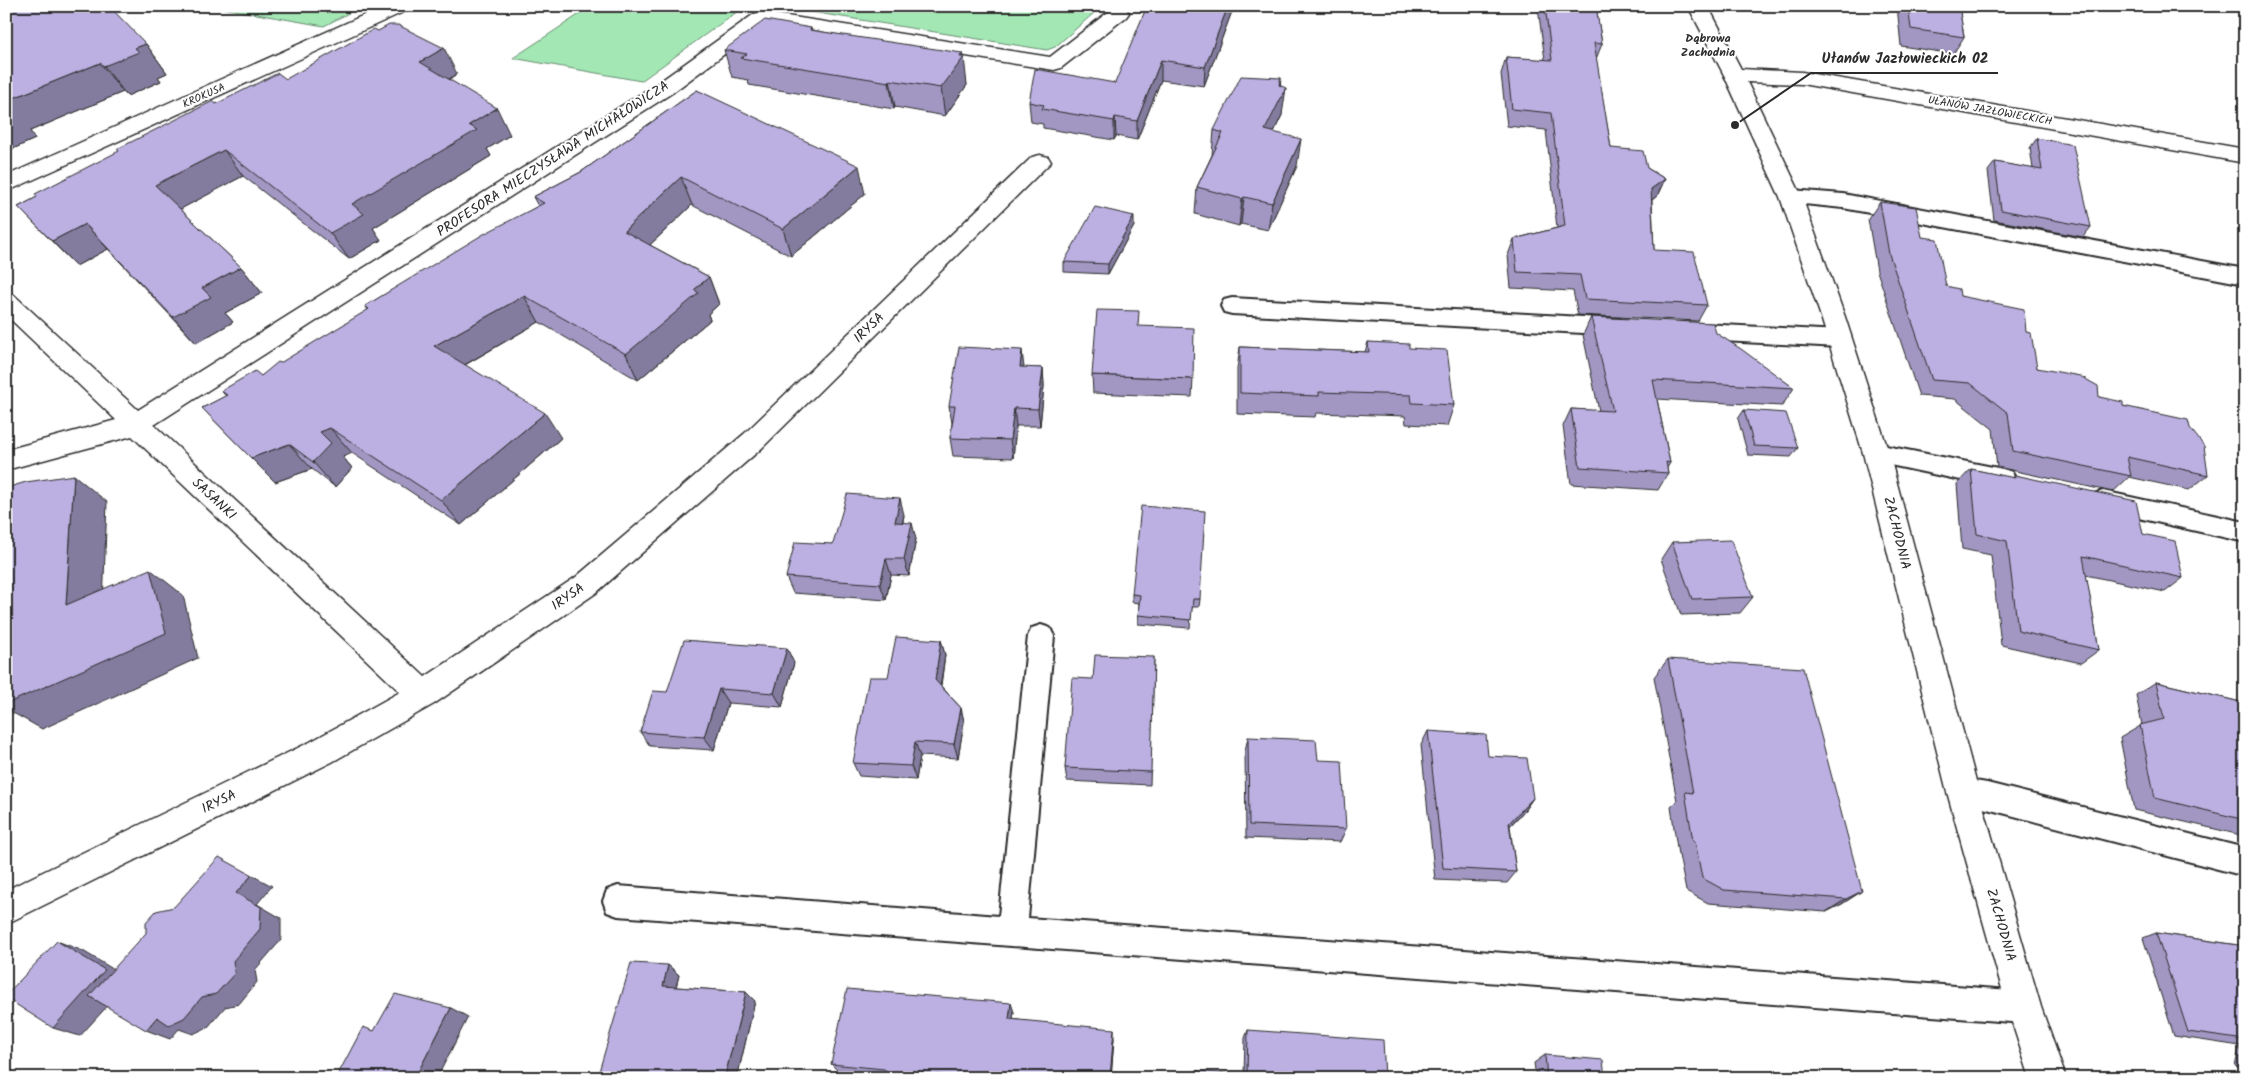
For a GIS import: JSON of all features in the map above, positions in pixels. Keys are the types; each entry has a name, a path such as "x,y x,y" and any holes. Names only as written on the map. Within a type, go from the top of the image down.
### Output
{"street":[{"name":"KROKUSA","path":"6,185 401,6"},
{"name":"ZACHODNIA","path":"1698,6 1734,75 1791,197 1840,339 1876,452 1962,792 2024,1007 2048,1078"},
{"name":"PROFESORA MIECZYSŁAWA MICHAŁOWICZA","path":"6,460 135,425 665,88 761,18 1054,64 1119,14"},
{"name":"UŁANÓW JAZŁOWIECKICH","path":"1734,75 1802,78 2245,156"},
{"name":"IRYSA","path":"6,908 321,752 423,695 586,585 752,441 1040,162"},
{"name":"SASANKI","path":"6,302 423,695"}],"lane":[{"path":"1791,197 1843,201 2245,277"},
{"path":"1232,306 1840,339"},
{"path":"1876,452 2026,484"},
{"path":"2083,496 2245,532"},
{"path":"1012,932 1041,636"},
{"path":"1962,792 1987,796 2245,862"},
{"path":"618,901 2024,1007"}],"green space":[{"path":"211,6 362,6 324,26"},
{"path":"592,6 745,6 641,81 513,58"},
{"path":"802,6 1102,6 1055,47 1047,50 805,11"}],"building":[{"path":"6,6 109,6 146,44 135,48 139,52 104,66 100,63 6,101"},
{"path":"1147,6 1228,6 1205,67 1161,60 1137,121 1115,117 1114,121 1042,109 1044,105 1029,102 1035,69 1115,83"},
{"path":"1545,6 1596,6 1602,44 1594,43 1611,148 1643,151 1647,168 1665,179 1651,189 1654,250 1694,252 1707,305 1585,299 1580,275 1517,272 1514,239 1565,226 1551,113 1512,109 1506,57 1552,60"},
{"path":"1908,6 1959,6 1964,37 1911,29"},
{"path":"765,20 811,28 810,30 962,53 960,57 964,57 941,88 890,80 889,82 741,58 747,54 724,50"},
{"path":"389,25 398,25 444,48 420,62 497,108 469,125 477,130 352,204 364,214 330,233 224,150 155,185 241,267 202,288 211,297 173,317 85,224 52,241 18,207 37,197 35,194 119,151 117,149 213,101 216,104 278,73 286,79 374,29 378,31"},
{"path":"1241,76 1281,78 1279,85 1286,88 1265,130 1301,139 1272,203 1244,197 1242,199 1197,187 1223,133 1214,130"},
{"path":"697,90 859,166 783,229 681,177 624,231 709,277 694,290 699,293 626,354 524,296 434,346 545,413 441,500 330,428 320,432 331,443 313,462 289,444 251,458 202,408 227,395 221,391 255,371 261,376 278,362 280,363 369,309 365,306 482,235 544,203 533,197 581,172"},
{"path":"2037,138 2073,145 2091,227 2001,210 1995,162 2042,170"},
{"path":"1880,202 1916,207 1922,237 1937,239 1946,286 1959,289 1960,296 2024,309 2026,332 2031,333 2037,368 2080,376 2098,386 2099,397 2123,402 2123,406 2188,420 2190,428 2204,446 2208,475 2127,457 2131,476 2013,451 2008,413 1970,383 1932,380 1889,254"},
{"path":"1095,207 1134,216 1108,264 1064,262"},
{"path":"1097,310 1139,311 1138,326 1194,328 1193,379 1092,375"},
{"path":"1591,317 1713,323 1716,333 1794,388 1653,380 1670,463 1666,462 1668,473 1580,467 1571,409 1613,411"},
{"path":"1368,342 1409,344 1409,348 1447,350 1454,405 1412,403 1411,395 1319,392 1319,396 1240,393 1240,347 1369,352"},
{"path":"959,347 1022,350 1020,367 1043,368 1038,409 1014,408 1010,440 950,438 955,406 949,406"},
{"path":"1744,410 1786,413 1798,448 1754,446"},
{"path":"1971,469 2015,478 2015,475 2136,501 2143,534 2175,541 2183,578 2083,556 2099,650 2018,631 2007,541 1977,534"},
{"path":"74,475 66,605 150,569 166,633 6,704 6,488 26,482"},
{"path":"847,494 900,498 895,522 912,523 904,559 886,559 880,584 786,577 795,542 833,544"},
{"path":"1141,506 1205,511 1200,599 1193,599 1191,620 1138,615 1140,595 1132,594"},
{"path":"1731,540 1753,597 1692,599 1672,542"},
{"path":"896,637 941,640 935,680 961,708 954,744 915,742 911,766 853,763 869,677 888,677"},
{"path":"684,640 787,648 774,693 719,689 704,737 640,732 653,691 667,692"},
{"path":"1095,655 1154,657 1151,772 1065,768 1072,678 1093,679"},
{"path":"1668,659 1803,668 1862,891 1846,899 1724,890 1702,878 1695,841 1693,841 1685,792 1693,793"},
{"path":"2156,682 2245,703 2245,820 2155,798 2140,725 2164,719"},
{"path":"1428,731 1486,735 1488,756 1527,758 1533,798 1509,823 1516,872 1443,868"},
{"path":"1248,737 1316,740 1318,760 1342,761 1346,829 1249,825"},
{"path":"219,857 252,875 236,893 261,907 260,929 233,961 235,973 216,994 202,997 184,1018 169,1025 157,1017 146,1030 89,996 146,933 146,922 156,911 174,907"},
{"path":"2156,933 2245,946 2245,1040 2188,1032"},
{"path":"57,941 105,970 53,1028 6,998 6,995"},
{"path":"631,963 668,965 663,986 746,992 725,1076 690,1074 689,1078 597,1078"},
{"path":"847,989 1011,1003 1009,1019 1114,1029 1110,1078 970,1078 910,1072 894,1077 884,1069 831,1064"},
{"path":"395,994 451,1008 415,1078 336,1078 363,1027 374,1031"},
{"path":"1248,1030 1383,1040 1385,1078 1195,1078 1195,1071 1247,1075"},
{"path":"1545,1055 1603,1060 1605,1078 1547,1078"}],"place":[{"name":"Ułanów Jazłowieckich 02","path":"1735,125"}],"district":[{"name":"Dąbrowa Zachodnia","path":"1708,45"}]}
